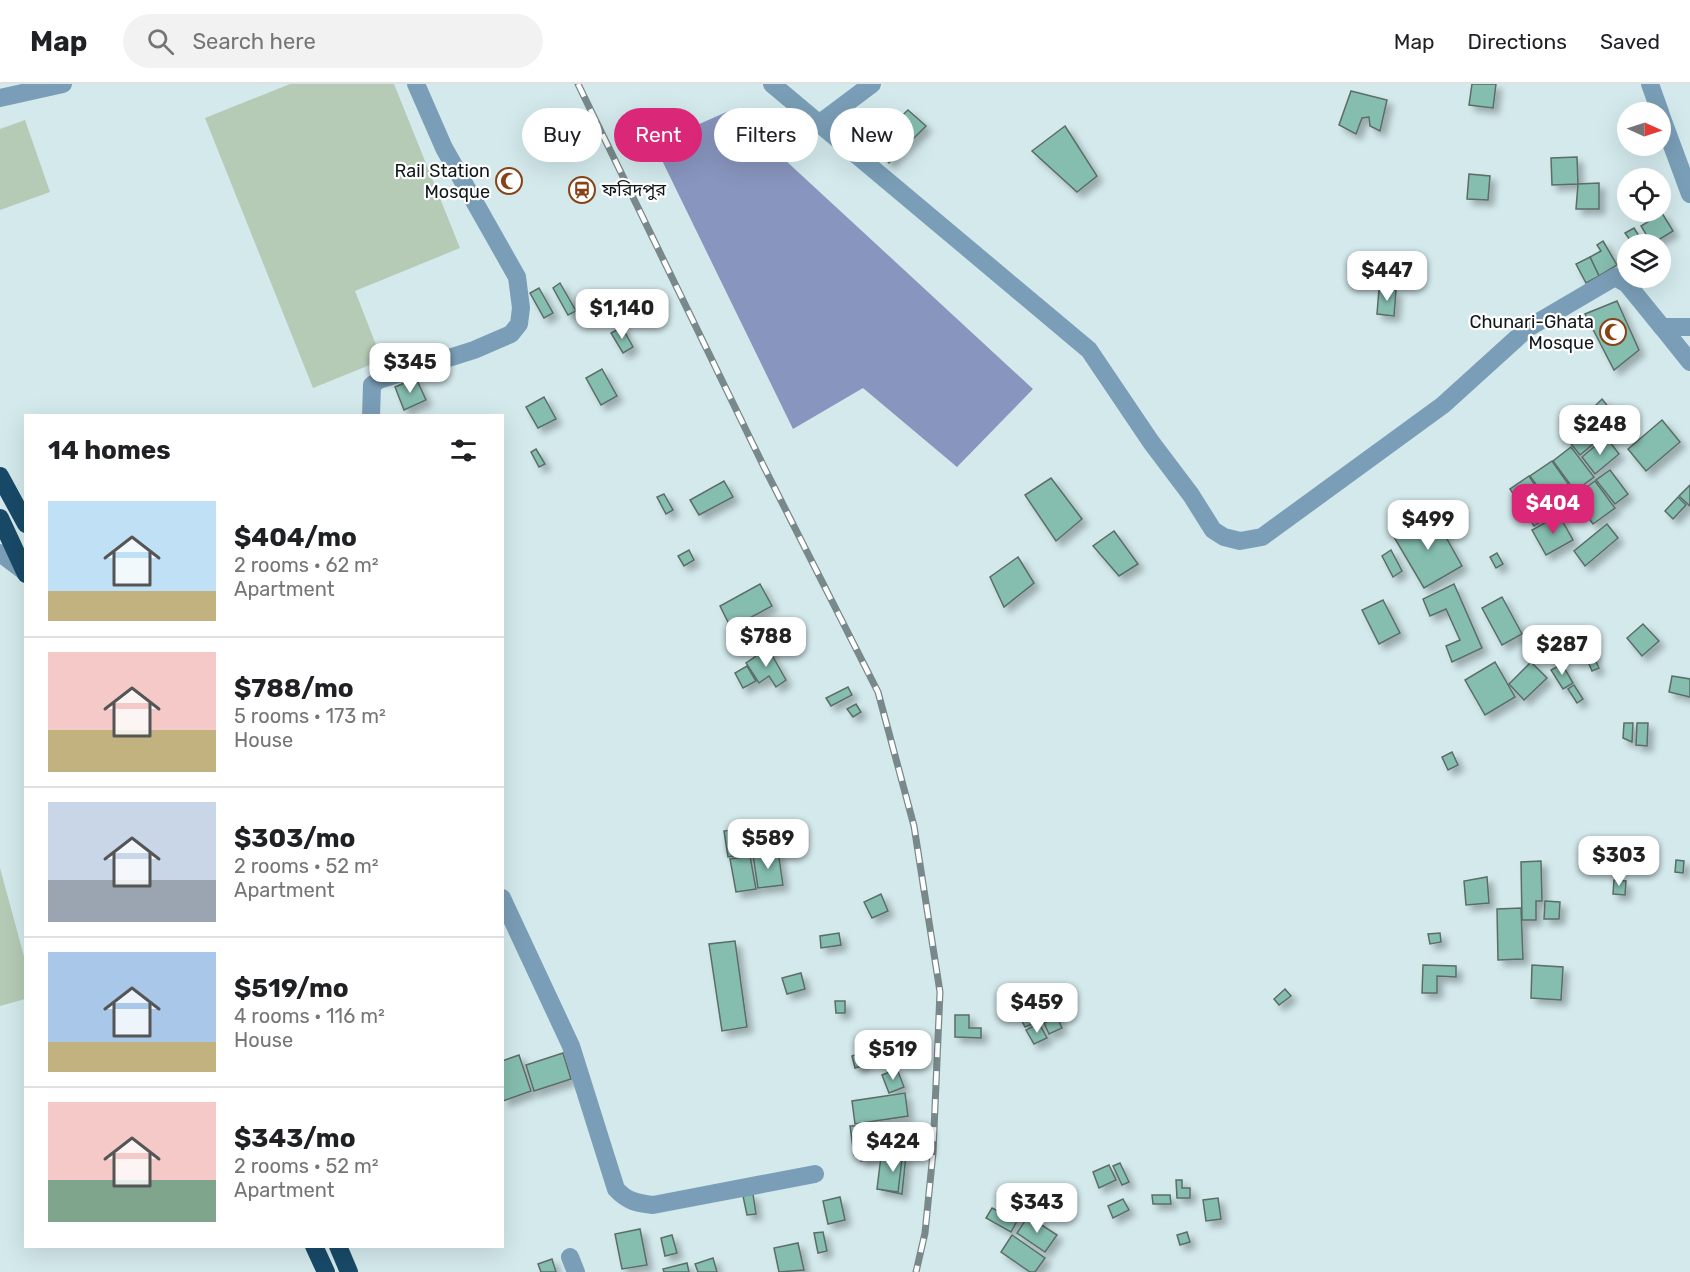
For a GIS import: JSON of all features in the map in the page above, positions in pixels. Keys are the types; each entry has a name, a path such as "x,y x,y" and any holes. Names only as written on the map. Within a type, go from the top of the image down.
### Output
{"highway":[{"path":"0,476 24,520"},
{"path":"0,518 24,570"},
{"path":"315,1248 326,1272"},
{"path":"339,1248 349,1272"}],"street":[{"path":"0,98 63,84"},
{"path":"371,414 372,385 379,380 474,350 511,334 519,324 521,308 517,277 444,148 416,84"},
{"path":"772,84 1089,350 1213,530 1224,537 1240,541 1262,537 1443,405 1528,328 1615,277 1627,284 1690,362"},
{"path":"820,123 872,84"},
{"path":"1650,84 1656,102"},
{"path":"1671,143 1690,194"},
{"path":"1662,327 1690,327"},
{"path":"0,553 24,571"},
{"path":"504,902 571,1046 616,1189 624,1198 635,1203 652,1205 815,1174"}],"green space":[{"path":"290,84 394,84 460,248 355,291 382,360 313,388 205,118"},
{"path":"25,120 50,192 0,210 0,129"},
{"path":"0,868 24,956 24,999 0,1006"}],"water":[{"path":"714,118 714,162 787,162 1033,389 957,467 863,388 793,429 663,162 702,162 702,123"}],"building":[{"path":"1472,84 1496,84 1493,108 1469,105"},
{"path":"1351,91 1387,100 1380,131 1370,126 1369,117 1362,118 1356,134 1339,125"},
{"path":"914,115 926,126 914,138"},
{"path":"1065,126 1097,176 1077,192 1032,151"},
{"path":"1577,157 1578,184 1552,185 1551,158"},
{"path":"1469,174 1490,176 1488,200 1467,199"},
{"path":"1599,183 1599,209 1576,209 1578,184"},
{"path":"1647,222 1668,222 1673,231 1668,234 1646,234 1641,226"},
{"path":"1634,228 1638,234 1626,234"},
{"path":"1603,241 1617,265 1599,276 1590,257 1601,251 1597,245"},
{"path":"1590,257 1599,276 1586,283 1576,264"},
{"path":"560,283 576,311 568,315 553,288"},
{"path":"539,288 553,313 544,318 530,293"},
{"path":"1379,289 1396,290 1394,316 1377,314"},
{"name":"Chunari-Ghata Mosque","path":"1617,301 1639,350 1614,370 1585,314"},
{"path":"622,327 633,347 623,353 611,333"},
{"path":"602,369 617,396 601,405 586,378"},
{"path":"416,378 426,400 404,410 395,387"},
{"path":"544,397 556,419 538,428 526,407"},
{"path":"1602,399 1610,409 1604,414 1596,405"},
{"path":"1592,418 1605,434 1580,455 1567,439"},
{"path":"1662,420 1680,442 1646,471 1628,449"},
{"path":"1606,437 1619,454 1595,474 1582,457"},
{"path":"1571,447 1594,477 1575,491 1553,461"},
{"path":"536,449 545,464 539,467 531,452"},
{"path":"1552,461 1576,495 1554,510 1530,476"},
{"path":"1610,470 1628,494 1615,504 1596,480"},
{"path":"1529,476 1553,513 1534,526 1510,489"},
{"path":"1051,478 1082,519 1056,541 1025,495"},
{"path":"724,481 733,497 699,515 690,500"},
{"path":"1595,481 1615,508 1593,524 1573,497"},
{"path":"1690,485 1690,506 1679,496"},
{"path":"664,494 673,510 666,514 657,497"},
{"path":"1678,497 1686,505 1673,519 1665,511"},
{"path":"1433,514 1462,566 1424,588 1394,537"},
{"path":"1559,515 1573,540 1546,555 1532,530"},
{"path":"1607,524 1618,538 1585,566 1574,551"},
{"path":"1114,531 1138,564 1119,576 1093,546"},
{"path":"689,550 694,560 684,566 678,556"},
{"path":"1391,550 1402,571 1393,577 1382,556"},
{"path":"1497,553 1503,564 1496,568 1490,557"},
{"path":"1018,557 1034,583 1004,607 990,577"},
{"path":"760,584 772,606 731,628 720,606"},
{"path":"1454,584 1482,648 1452,662 1446,646 1460,640 1446,609 1430,616 1423,599"},
{"path":"1502,597 1522,634 1502,645 1482,608"},
{"path":"1383,600 1400,633 1379,644 1362,610"},
{"path":"1643,624 1659,641 1642,656 1627,638"},
{"path":"1587,642 1599,668 1592,671 1585,655 1578,658 1574,649"},
{"path":"768,648 786,680 776,687 769,676 759,683 746,663"},
{"path":"1495,662 1515,697 1485,715 1465,680"},
{"path":"1531,662 1547,678 1524,700 1509,684"},
{"path":"1562,664 1573,683 1563,689 1551,670"},
{"path":"747,666 756,681 743,688 735,673"},
{"path":"1672,676 1690,679 1690,697 1669,692"},
{"path":"1574,685 1583,699 1577,703 1568,689"},
{"path":"848,687 852,695 831,706 826,698"},
{"path":"856,704 861,712 853,717 847,709"},
{"path":"1624,723 1633,723 1632,742 1623,738"},
{"path":"1637,723 1648,723 1647,746 1636,745"},
{"path":"1452,752 1458,765 1448,770 1442,757"},
{"path":"749,827 753,853 728,857 724,831"},
{"path":"778,851 783,885 758,888 753,855"},
{"path":"750,856 756,889 736,892 730,859"},
{"path":"1676,860 1684,861 1683,873 1675,872"},
{"path":"1541,861 1542,901 1536,901 1536,920 1522,920 1521,862"},
{"path":"1487,877 1489,903 1466,905 1464,881"},
{"path":"1614,880 1626,881 1625,895 1613,894"},
{"path":"881,894 888,911 872,918 864,902"},
{"path":"1545,901 1560,902 1559,919 1544,919"},
{"path":"1521,908 1523,959 1498,960 1497,909"},
{"path":"839,933 841,945 821,948 820,936"},
{"path":"1440,933 1441,942 1430,944 1428,934"},
{"path":"735,941 747,1027 722,1031 709,944"},
{"path":"1423,965 1456,966 1456,977 1437,976 1437,993 1422,993"},
{"path":"1532,965 1563,967 1561,1000 1531,998"},
{"path":"801,973 805,989 787,994 782,978"},
{"path":"1285,989 1291,996 1279,1005 1274,999"},
{"path":"835,1001 845,1001 845,1013 836,1013"},
{"path":"1049,1002 1056,1014 1043,1020 1037,1008"},
{"path":"1032,1006 1039,1021 1025,1027 1018,1013"},
{"path":"955,1015 969,1015 969,1028 981,1028 981,1038 955,1037"},
{"path":"1057,1017 1062,1028 1049,1034 1044,1023"},
{"path":"1039,1023 1047,1038 1034,1044 1026,1030"},
{"path":"563,1053 571,1079 534,1091 526,1065"},
{"path":"861,1053 865,1065 855,1068 852,1056"},
{"path":"519,1055 531,1091 504,1101 504,1060"},
{"path":"897,1069 904,1087 889,1093 882,1075"},
{"path":"905,1093 908,1116 855,1124 852,1101"},
{"path":"883,1125 887,1152 854,1155 850,1126"},
{"path":"875,1127 881,1156 861,1161 855,1131"},
{"path":"906,1155 902,1194 882,1190 881,1156"},
{"path":"881,1156 902,1159 898,1192 877,1189"},
{"path":"1120,1163 1129,1182 1122,1185 1113,1166"},
{"path":"1109,1165 1116,1180 1099,1188 1093,1172"},
{"path":"1176,1180 1182,1180 1182,1188 1190,1188 1190,1198 1177,1198"},
{"path":"753,1194 756,1214 747,1215 743,1196"},
{"path":"1152,1195 1170,1195 1171,1204 1153,1204"},
{"path":"840,1197 845,1220 828,1224 823,1201"},
{"path":"1218,1198 1221,1219 1206,1221 1203,1200"},
{"path":"1123,1199 1129,1210 1113,1218 1108,1206"},
{"path":"1013,1202 1024,1208 1011,1232 986,1218 992,1208 1006,1215"},
{"path":"1028,1216 1057,1235 1045,1252 1017,1233"},
{"path":"640,1229 647,1265 622,1269 615,1234"},
{"path":"823,1232 827,1251 818,1253 814,1233"},
{"path":"1187,1232 1190,1242 1180,1245 1177,1235"},
{"path":"672,1235 677,1253 665,1256 661,1238"},
{"path":"1012,1235 1045,1258 1035,1272 1030,1272 1001,1252"},
{"path":"798,1243 804,1270 779,1272 774,1248"},
{"path":"713,1258 717,1272 698,1272 695,1264"},
{"path":"552,1259 556,1272 541,1272 538,1264"},
{"path":"687,1263 689,1272 664,1272 663,1269"}],"railway":[{"path":"578,84 764,467 878,692 914,826 940,992 933,1153 925,1233 916,1272"}],"place":[{"name":"Rail Station Mosque","path":"509,181"},
{"name":"ফরিদপুর","path":"582,190"},
{"name":"Chunari-Ghata Mosque","path":"1613,332"}]}
